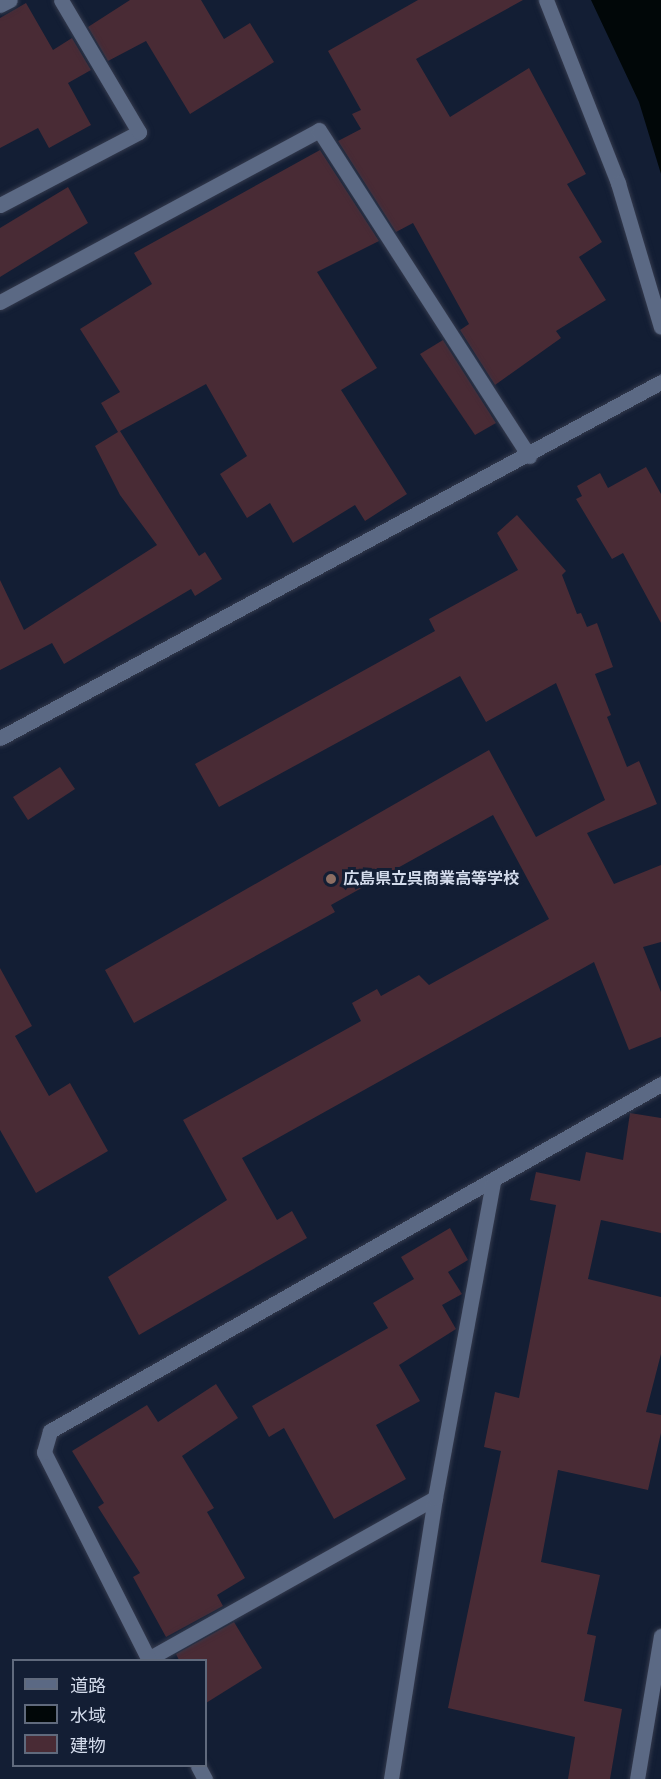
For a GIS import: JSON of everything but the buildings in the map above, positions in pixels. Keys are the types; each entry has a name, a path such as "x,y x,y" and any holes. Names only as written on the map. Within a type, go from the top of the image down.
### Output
{"street":[{"path":"0,5 10,0"},
{"path":"0,205 139,132 61,0"},
{"path":"546,0 618,183 661,327"},
{"path":"0,302 319,130 529,456"},
{"path":"0,738 529,456 661,382"},
{"path":"148,1659 44,1452 51,1431 493,1182 661,1084"},
{"path":"391,1779 435,1498 493,1182"},
{"path":"150,1659 435,1498"},
{"path":"637,1779 661,1636"}],"water":[{"path":"591,0 661,0 661,174 639,102"}],"place":[{"name":"広島県立呉商業高等学校","path":"331,879"}]}
